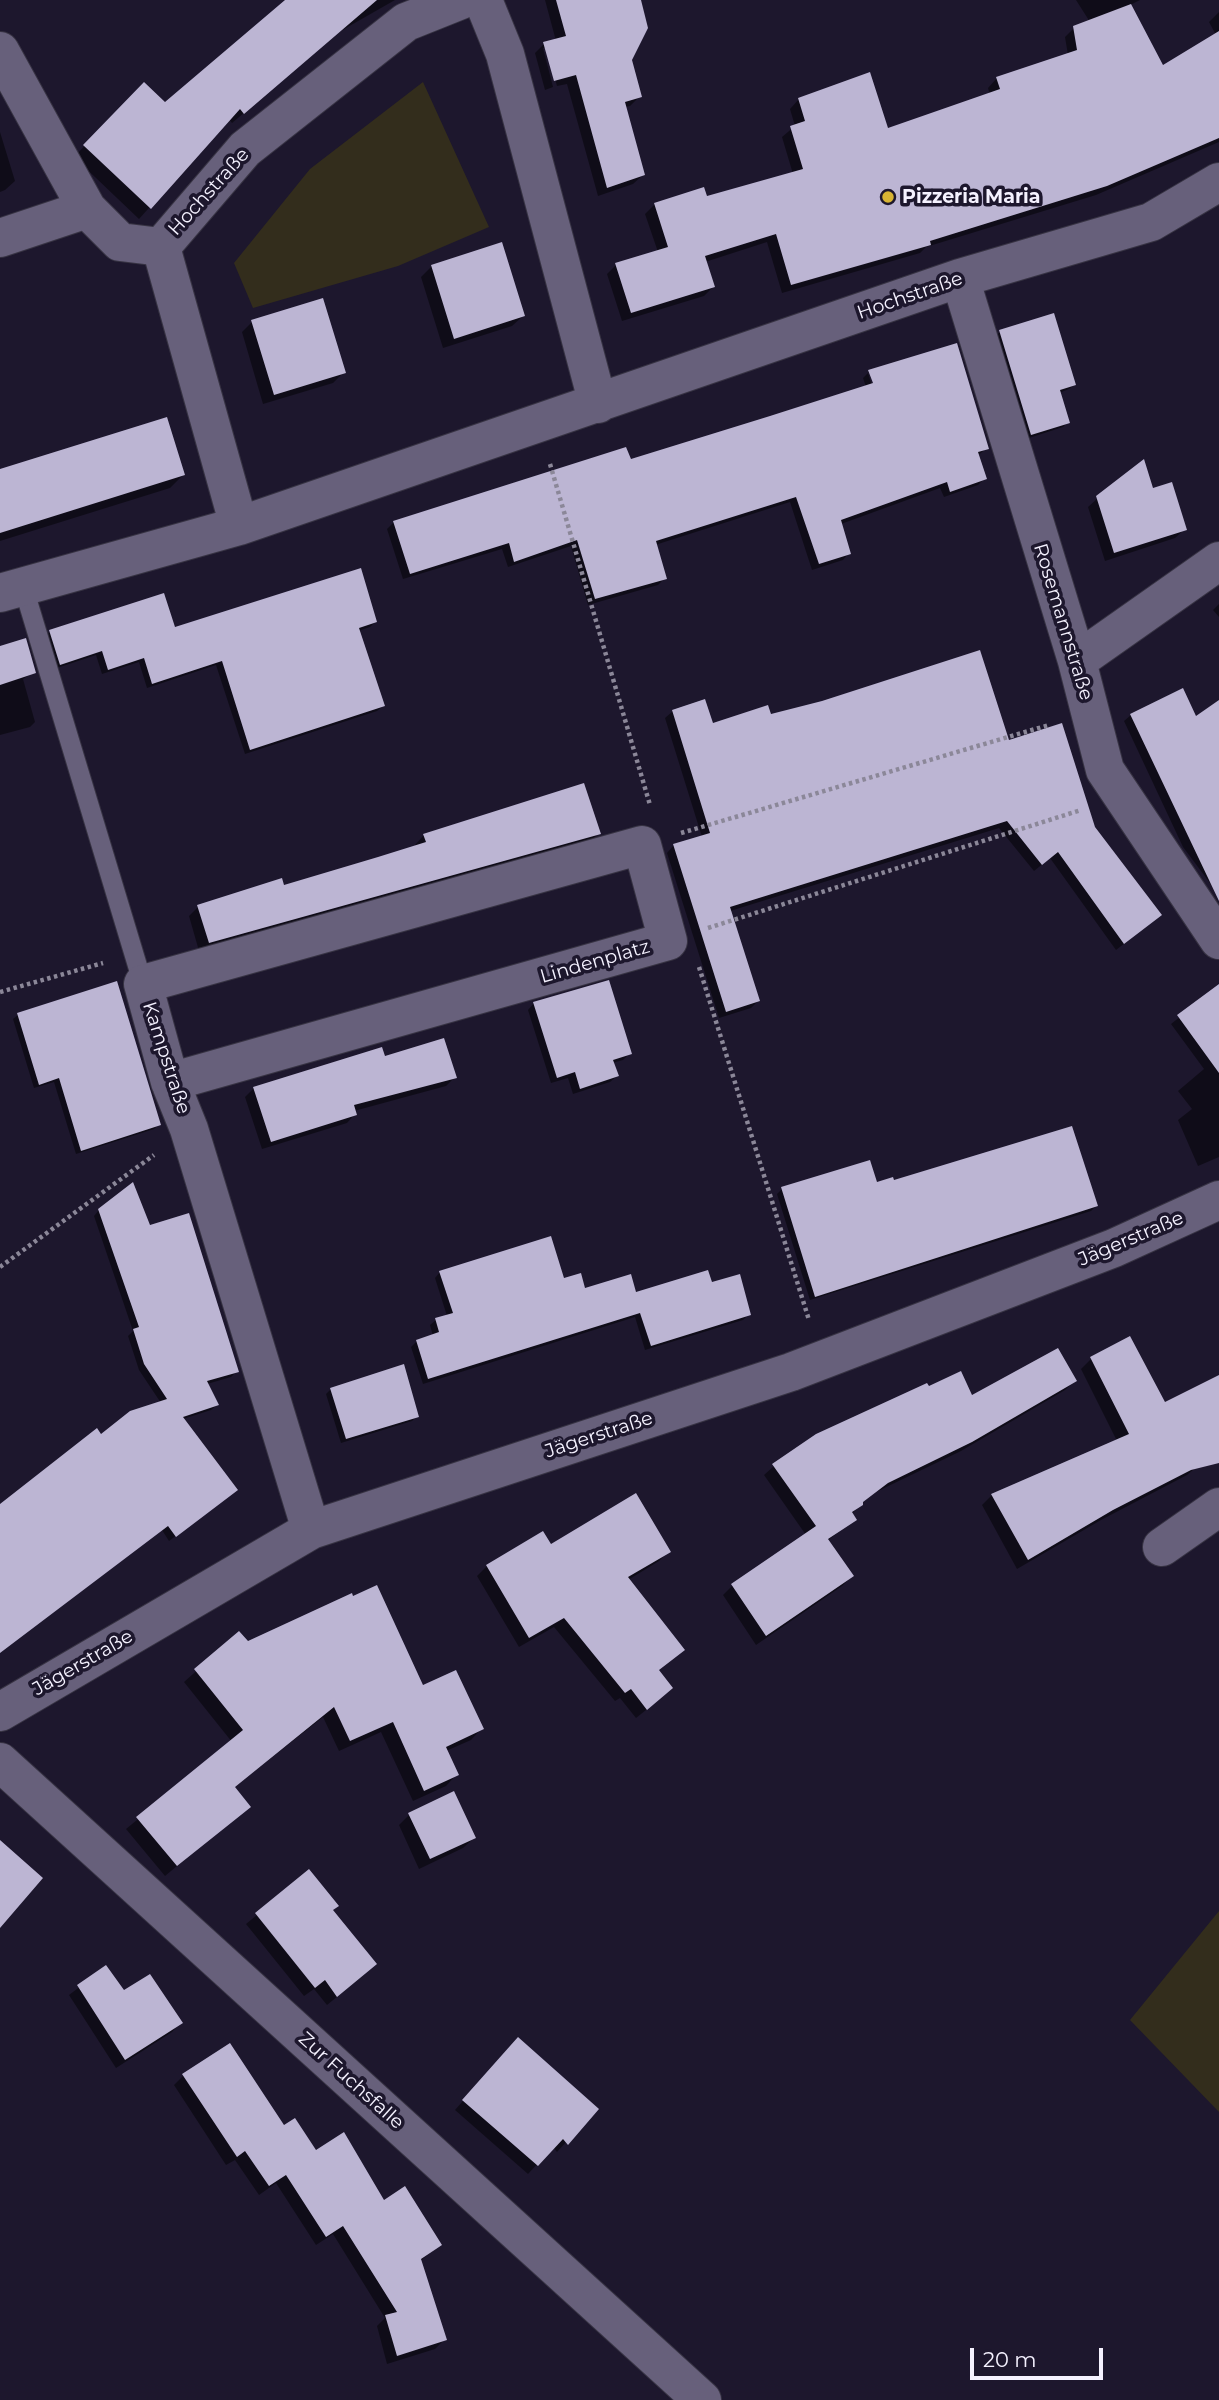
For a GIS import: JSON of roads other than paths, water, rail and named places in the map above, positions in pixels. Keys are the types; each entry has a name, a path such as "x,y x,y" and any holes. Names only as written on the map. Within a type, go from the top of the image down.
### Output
{"street":[{"name":"Hochstraße","path":"239,526 160,247 245,149 406,22 461,0"},
{"path":"483,0 505,54 598,404"},
{"path":"0,51 87,209 120,242 160,247"},
{"name":"Hochstraße","path":"11,589 239,526 960,278 1151,222 1219,182"},
{"path":"0,238 87,209"},
{"name":"Rosemannstraße","path":"960,278 1077,662 1105,770 1219,940"},
{"path":"1077,662 1219,561"},
{"name":"Lindenplatz","path":"143,984 642,845 668,941 170,1082"},
{"name":"Kampstraße","path":"143,984 170,1082 189,1129 311,1530"},
{"name":"Jägerstraße","path":"0,1712 311,1530 791,1372 1114,1248 1219,1200"},
{"path":"1162,1547 1219,1507"},
{"name":"Zur Fuchsfalle","path":"0,1762 702,2400"}],"lane":[{"name":"Kampstraße","path":"11,589 143,984"}],"place":[{"name":"Pizzeria Maria","path":"888,197"}]}
